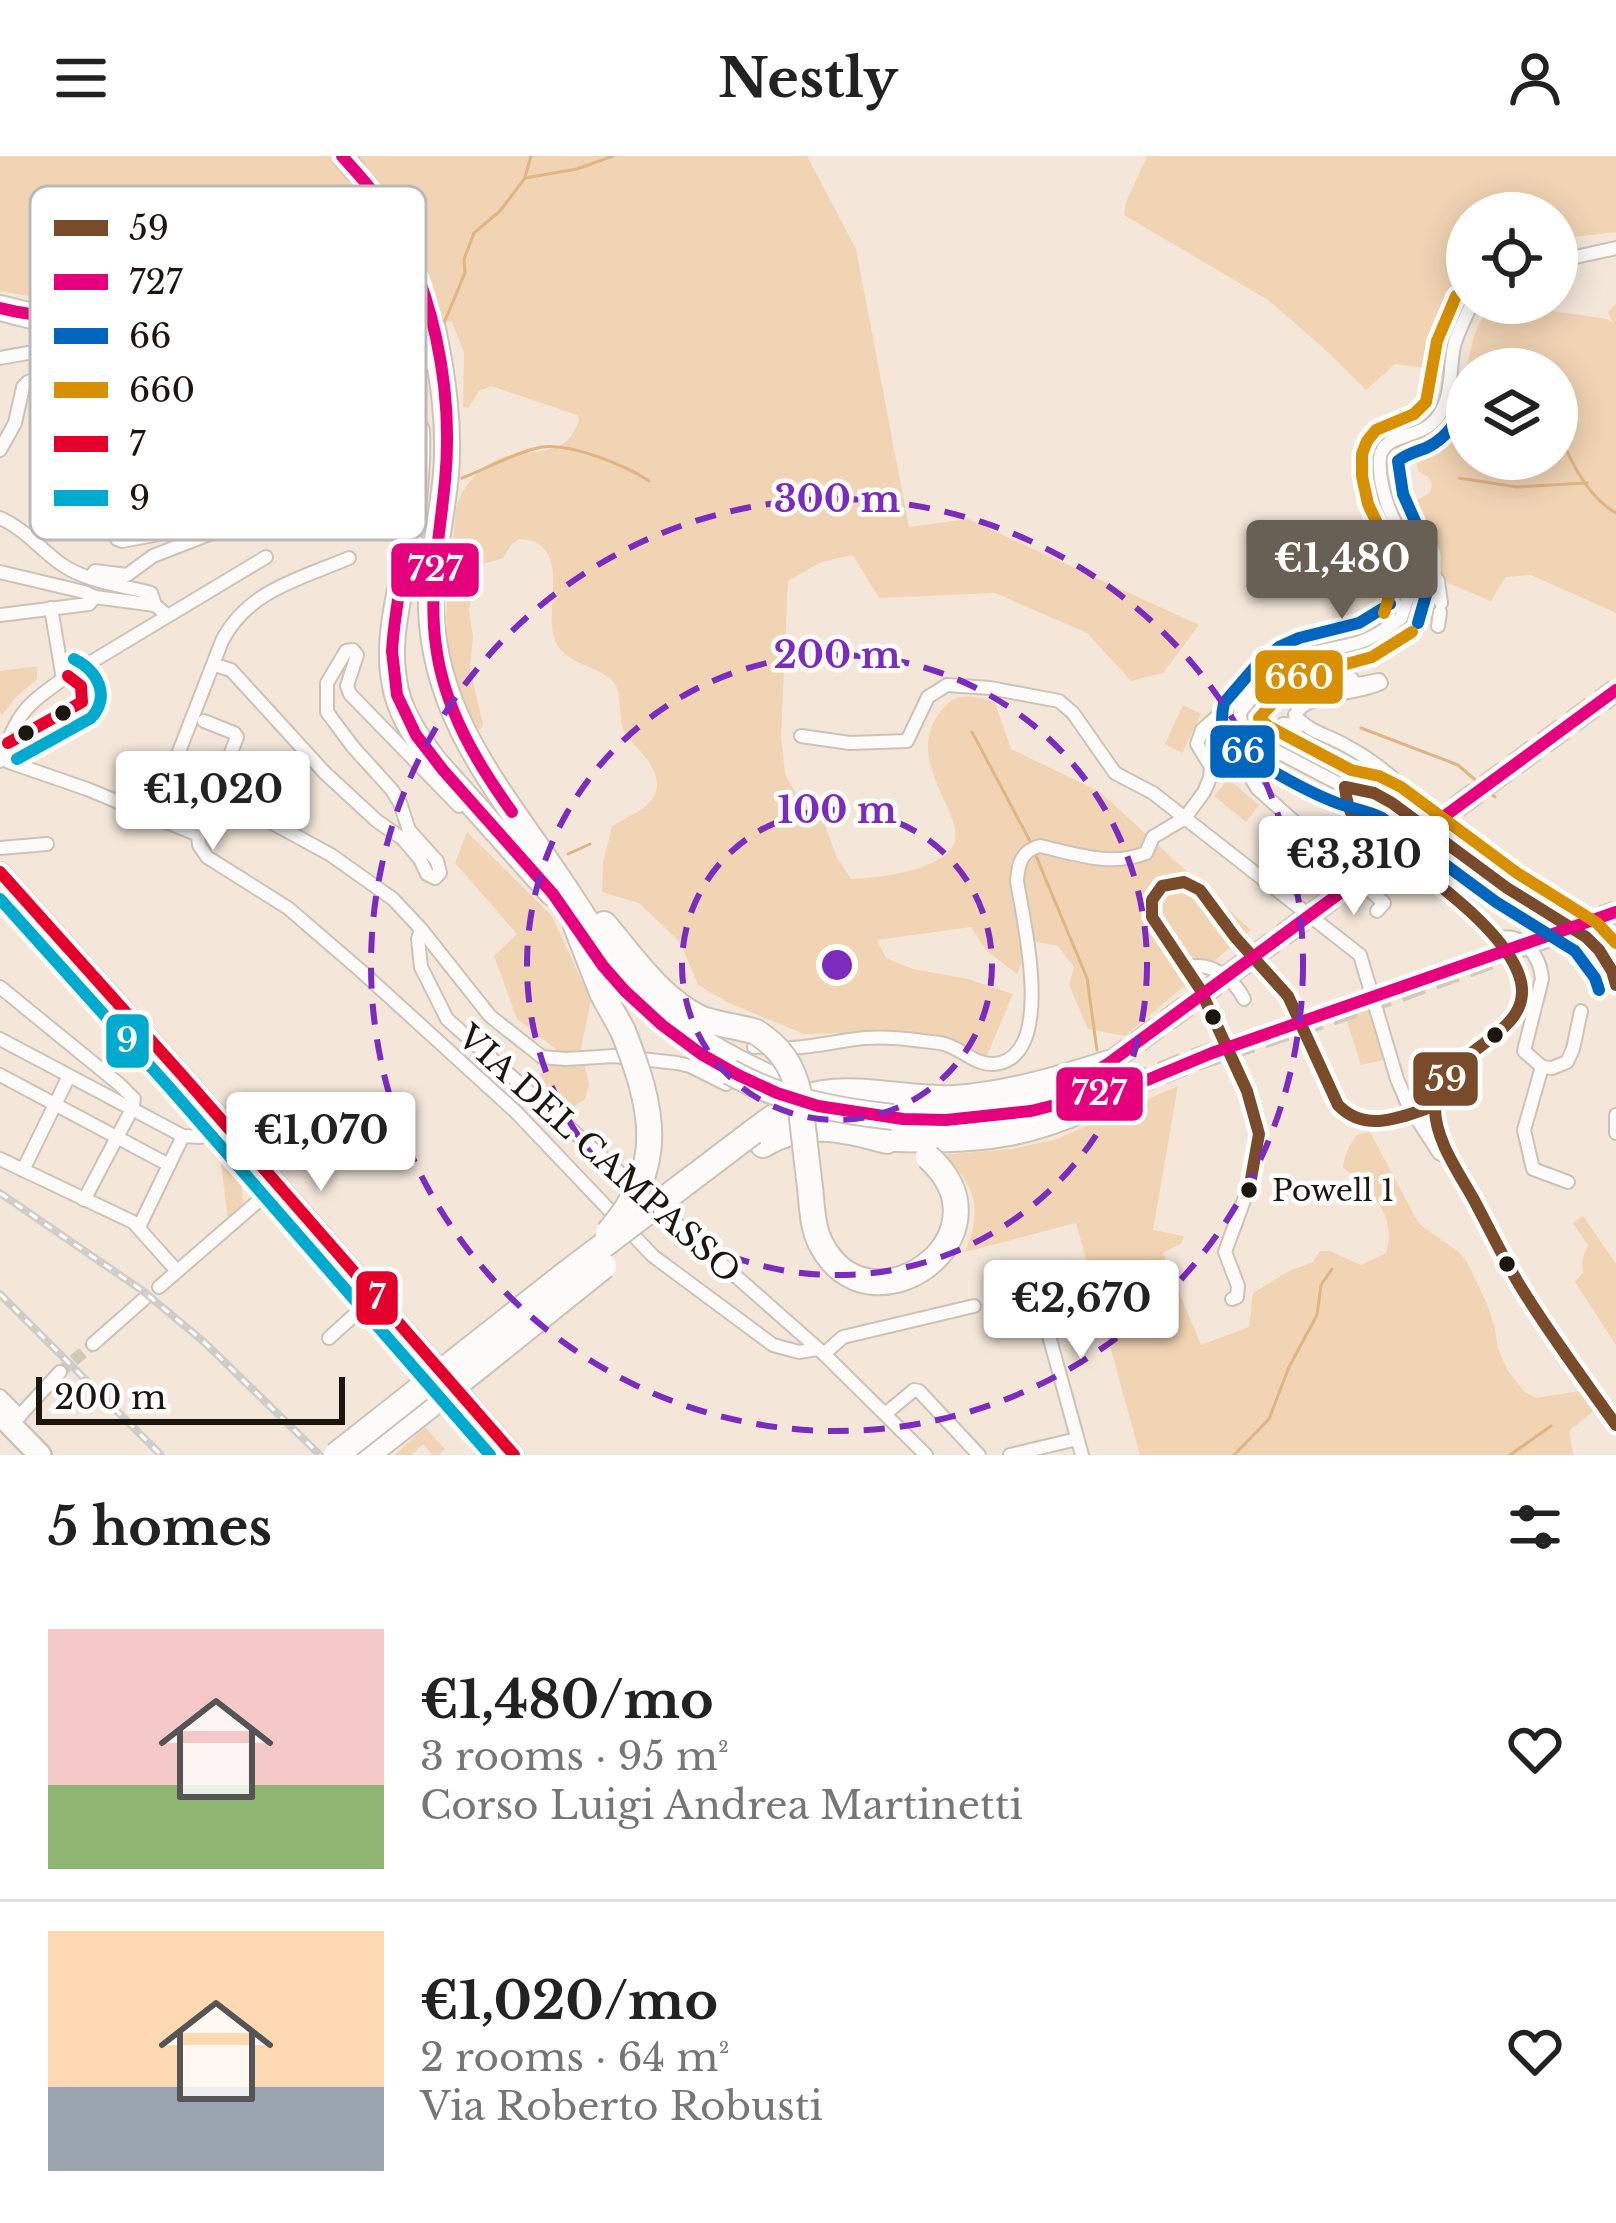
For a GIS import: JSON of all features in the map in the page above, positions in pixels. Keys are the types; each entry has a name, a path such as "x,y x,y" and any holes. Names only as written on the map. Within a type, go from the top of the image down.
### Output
{"highway":[{"path":"0,308 30,315"},
{"path":"367,1455 605,1265 758,1138 788,1107 812,1095 836,1092 952,1098 1005,1092 1109,1063 1069,1089 1028,1102 906,1107 819,1094 769,1077 727,1057 651,1003 612,959 495,788 463,735 444,690 431,609 447,438 445,388 433,329"},
{"path":"408,540 393,639 394,681 420,742 515,849 642,1009 700,1054 792,1099 893,1117 954,1120 1031,1111 1128,1087 1086,1111 1009,1135 958,1140 876,1138"},
{"path":"336,1455 563,1276 758,1138 779,1135 806,1127 910,1148 928,1157 947,1179 954,1224 944,1250 923,1270 897,1280 869,1280 844,1270 826,1252 815,1227 799,1094 779,1050 682,1008 539,849"},
{"path":"563,1276 618,1222 634,1197 650,1132 645,1092 576,926"}],"main road":[{"path":"0,872 507,1447"},
{"path":"10,1418 40,1455"}],"street":[{"path":"1578,256 1616,248"},
{"path":"1440,613 1438,581 1393,518 1380,454 1389,442 1425,430 1445,405 1455,343 1463,324"},
{"path":"0,358 30,353"},
{"path":"0,450 15,423 26,382 30,382"},
{"path":"0,518 30,536"},
{"path":"35,540 66,568 94,580 151,593 155,605 167,615"},
{"path":"91,577 95,571 127,575 153,556 194,540"},
{"path":"755,1039 790,1048 891,1038 952,1046 988,1064 1005,1061 1023,1046 1033,1005 1017,881 1024,856 1040,846 1092,860 1140,856 1148,850 1153,838 1185,818 1204,792 1211,772 1197,744 1198,736 1239,697 1261,662 1359,642 1401,618 1414,566 1410,544"},
{"path":"198,834 9,762 2,754 25,707 63,679 266,557"},
{"path":"154,816 230,625 261,596 349,558"},
{"path":"0,572 95,597 155,605"},
{"path":"0,615 89,604 95,597"},
{"path":"51,608 63,679"},
{"path":"405,800 395,783 327,712 331,674 346,651 357,655 347,686 350,694 477,826"},
{"path":"1300,656 1271,676 1240,712 1237,743 1257,788 1384,903 1377,911"},
{"path":"214,665 231,670 325,773 376,821 403,839 427,874 436,878 437,861 414,838 392,790 343,731"},
{"path":"1303,725 1295,716 1300,706 1381,683 1353,685 1352,679"},
{"path":"801,736 850,743 907,741 928,697 947,685 1060,700 1114,773 1153,793 1360,956 1408,1105 1438,1153 1452,1160"},
{"path":"204,721 242,732 198,834 207,857 288,908 516,1112 653,1256 765,1339 792,1352 820,1352 843,1337 974,1306"},
{"path":"1277,731 1290,722 1303,725 1385,771 1419,805 1433,835"},
{"path":"1240,725 1257,741 1345,787 1374,793 1507,888 1586,937 1599,950 1616,985"},
{"path":"1345,787 1346,802 1357,822 1467,909 1496,939 1522,980 1523,993 1511,1024 1450,1071 1434,1106 1452,1160 1530,1301 1616,1425"},
{"path":"272,821 288,791"},
{"path":"216,792 331,855 393,898 490,1016 542,1058 614,1056 677,1063 726,1084 735,1071"},
{"path":"0,848 47,844"},
{"path":"1232,1299 1237,1297 1238,1286 1225,1252 1249,1190 1259,1134 1247,1091 1200,989 1151,913 1156,892 1175,882 1200,890 1288,996 1346,1115 1371,1124 1434,1106"},
{"name":"VIA DEL CAMPASSO","path":"421,929 421,967 447,1019 820,1352 926,1455"},
{"path":"1496,939 1510,935 1523,941 1541,970 1524,1051 1542,1067 1567,1062 1581,1010"},
{"path":"1187,968 1209,968 1235,983 1244,999"},
{"path":"0,987 134,1099 84,1200"},
{"path":"0,1039 183,1136 200,1137 228,1129"},
{"path":"1542,1067 1524,1130 1533,1168 1568,1182"},
{"path":"0,1076 169,1165"},
{"path":"23,1170 69,1076"},
{"path":"1616,1114 1616,1133"},
{"path":"139,1226 183,1136"},
{"path":"0,1159 139,1226 177,1271"},
{"path":"159,1287 277,1185"},
{"path":"1039,1297 1082,1455"},
{"path":"93,1344 144,1299"},
{"path":"329,1338 378,1300"},
{"path":"765,1339 800,1334"},
{"path":"0,1396 10,1418 60,1372"},
{"path":"885,1414 914,1390 919,1391 979,1455"},
{"path":"1010,1455 1077,1439"},
{"path":"482,1455 507,1447"}],"shaded area":[{"path":"0,156 807,156 856,249 909,527 968,519 1199,625 1163,673 1131,681 1087,633 995,593 879,598 853,555 821,562 788,581 781,736 785,774 800,801 824,822 837,858 851,879 906,872 935,862 953,846 956,833 931,766 932,727 950,702 968,696 982,698 995,703 1011,749 1100,792 1251,930 1125,1036 1088,1029 1069,985 1074,967 1058,946 1031,941 1017,974 987,951 971,927 877,940 886,958 913,969 968,979 1013,994 986,1058 897,1032 804,1034 729,1003 698,985 680,942 639,903 602,892 612,826 644,807 657,783 646,758 623,729 613,682 571,658 555,641 552,564 536,543 519,539 503,558 476,570 469,610 470,669 483,724 473,731 447,636 447,595 460,496 494,461 565,442 579,419 491,386 479,391 468,408 463,407 464,353 452,322 426,324 426,186 30,186 30,296 0,291"},
{"path":"1147,156 1616,156 1616,232 1578,237 1578,192 1446,192 1446,324 1456,324 1446,348 1446,379 1423,368 1395,364 1366,390 1268,300 1124,215"},
{"path":"1616,304 1616,613 1531,575 1506,577 1491,601 1448,583 1417,539 1417,500 1430,493 1432,484 1418,471 1413,458 1392,454 1401,444 1446,417 1446,480 1578,480 1578,348 1472,348 1473,341 1479,324 1578,324 1578,315 1613,323 1608,312"},
{"path":"37,666 37,679 2,715 0,671"},
{"path":"1183,705 1201,714 1182,753 1165,744"},
{"path":"1228,779 1259,805 1246,822 1214,796"},
{"path":"467,832 552,916 591,1001 581,1048 589,1085 585,1099 568,1111 556,1109 530,1088 558,1051 517,1019 494,956 517,934 455,863"},
{"path":"1373,1005 1384,1060 1361,1065 1344,1012"},
{"path":"1178,1086 1153,1230 1184,1236 1182,1243 1163,1253 1201,1345 1249,1327 1253,1293 1313,1262 1320,1251 1361,1265 1386,1253 1385,1215 1372,1194 1343,1167 1358,1134 1370,1132 1419,1224 1467,1262 1487,1304 1508,1371 1536,1398 1579,1391 1595,1410 1569,1431 1573,1455 1140,1455 1076,1223 965,1252 974,1223 973,1198 962,1176 940,1155 1012,1149 1057,1139"},
{"path":"229,1153 239,1165 244,1208 228,1221 220,1155"},
{"path":"1583,1216 1616,1264 1616,1345 1575,1282 1583,1273 1588,1245 1573,1223"},
{"path":"425,1427 445,1449 439,1455 423,1444 411,1455 395,1455"}],"waterway":[{"path":"525,177 531,156"},
{"path":"444,323 465,273 464,259 474,233 500,211 525,178 577,169 613,156"},
{"path":"462,478 523,452 554,447 597,456 649,481"},
{"path":"1578,472 1595,496 1616,513"},
{"path":"1472,480 1517,487 1587,483"},
{"path":"1361,728 1458,765 1495,797"},
{"path":"972,732 1030,841"},
{"path":"568,854 590,844"},
{"path":"1036,856 1087,978 1097,1050"},
{"path":"1234,1455 1269,1419 1289,1367 1317,1315 1321,1285 1332,1269"},
{"path":"1510,1455 1551,1426"}],"tunnel":[{"path":"342,156 367,186"},
{"path":"426,308 433,329"},
{"path":"1109,1063 1616,690"},
{"path":"1128,1087 1616,912"},
{"path":"60,1372 93,1344"}],"railway":[{"path":"0,1193 143,1291 204,1342 320,1455"},
{"path":"0,1294 161,1455"}],"transit line":[{"name":"727","path":"342,156 368,186"},
{"name":"727","path":"426,300 446,410 445,481 434,584 436,646 446,691 464,734 512,812"},
{"name":"727","path":"0,308 30,314"},
{"name":"660","path":"1384,613 1395,561 1368,504 1362,454 1376,430 1414,414 1426,402 1437,341 1446,320"},
{"name":"66","path":"1418,623 1430,581 1430,555 1403,494 1398,461 1446,434"},
{"name":"727","path":"408,540 392,651 397,695 416,735 553,894 625,991 701,1054 777,1093 818,1106 903,1119 946,1120 1031,1111 1135,1085 1212,1053 1616,912"},
{"name":"66","path":"1390,604 1359,623 1279,647 1224,703 1224,732 1257,762 1293,782 1382,818 1496,902 1575,951 1599,990"},
{"name":"660","path":"1412,632 1372,657 1296,678 1259,718 1351,770 1401,787 1517,873 1597,923 1616,943"},
{"name":"9","path":"17,759 91,718 97,710 99,685 90,670 74,659"},
{"name":"7","path":"8,743 82,702 81,686 68,676"},
{"name":"727","path":"1066,1090 1616,690"},
{"name":"59","path":"1345,787 1349,809 1360,825 1462,904 1495,937 1517,970 1522,993 1517,1011 1505,1027 1452,1070 1440,1087 1436,1120 1449,1156 1515,1278 1616,1425"},
{"name":"59","path":"1345,787 1374,793 1392,803 1507,888 1586,937 1599,950 1616,985"},
{"name":"7","path":"0,872 514,1455"},
{"name":"59","path":"1249,1190 1259,1134 1247,1091 1200,989 1152,917 1152,900 1162,886 1184,882 1200,890 1288,996 1338,1105 1349,1114 1384,1120 1434,1106"},
{"name":"9","path":"0,899 490,1455"}],"place":[{"name":"Powell 1","path":"1249,1190"}]}
